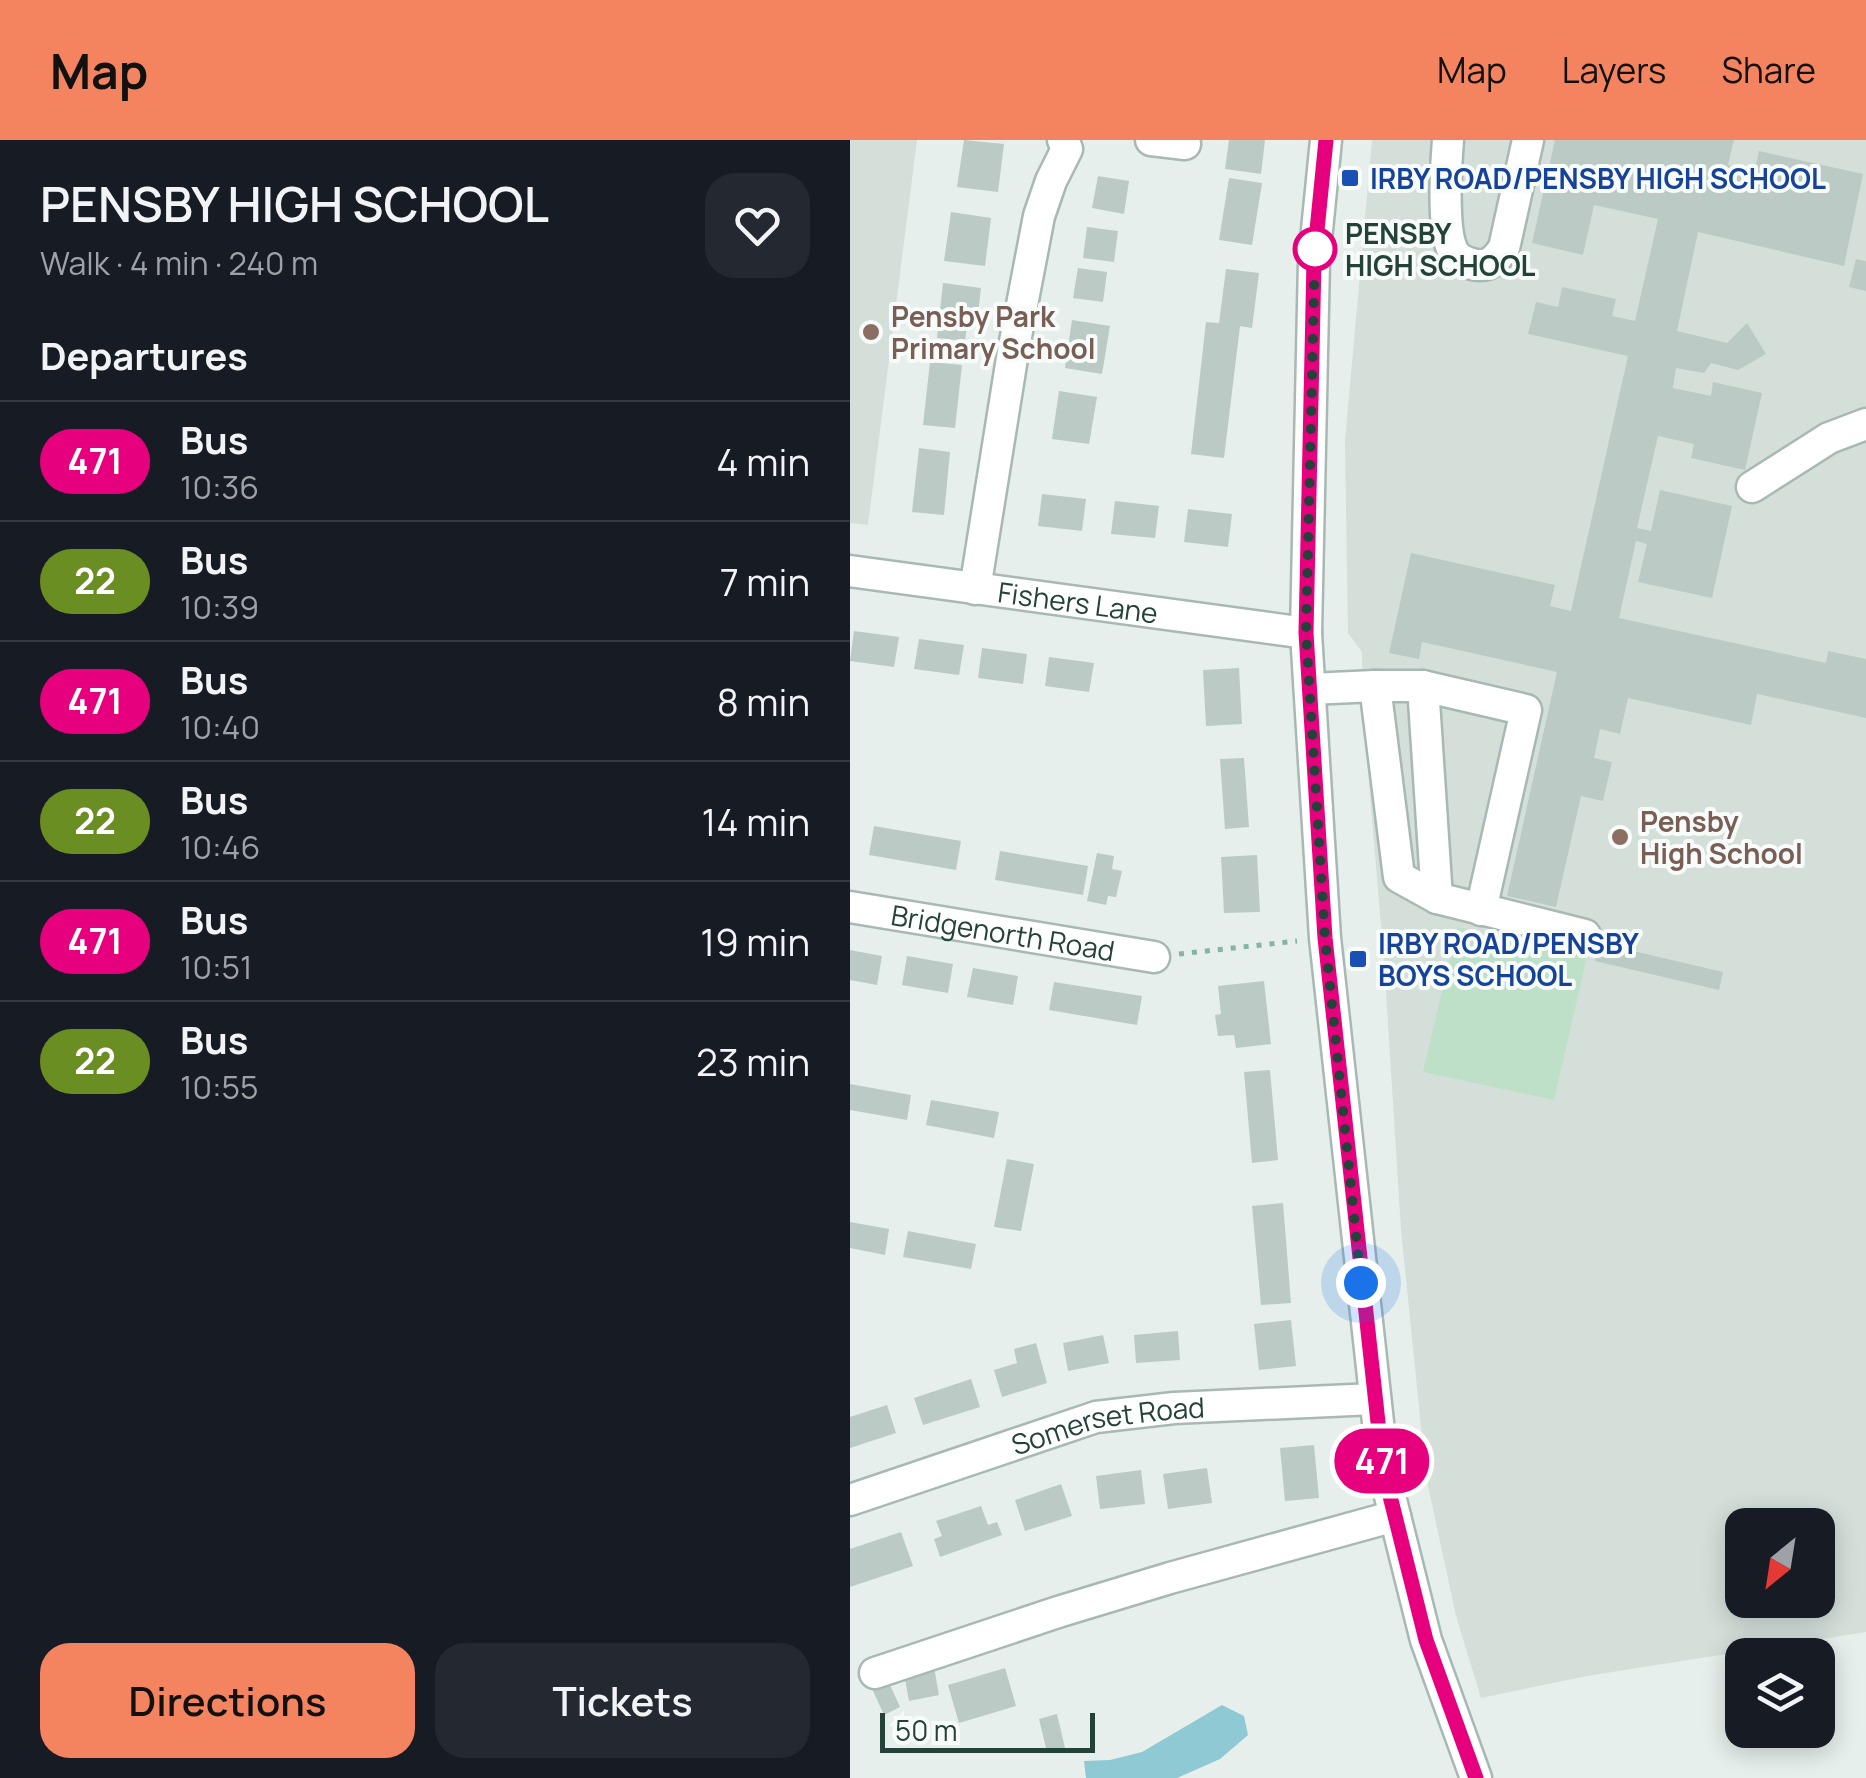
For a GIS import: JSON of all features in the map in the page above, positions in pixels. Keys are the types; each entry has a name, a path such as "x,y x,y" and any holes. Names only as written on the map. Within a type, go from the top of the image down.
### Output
{"street":[{"path":"1151,140 1185,144"},
{"path":"1326,140 1314,260 1306,633 1325,938 1383,1468 1426,1640 1476,1778"},
{"path":"1448,140 1446,208 1450,248 1458,258 1484,266 1495,262 1504,248 1528,140"},
{"path":"974,589 1039,216 1051,182 1072,143"},
{"path":"1752,486 1829,438 1866,424"},
{"name":"Fishers Lane","path":"850,571 1306,633"},
{"path":"1375,686 1399,877 1437,898 1584,935"},
{"path":"1310,690 1424,686 1526,710 1482,910"},
{"path":"1424,686 1437,898"},
{"name":"Bridgenorth Road","path":"850,907 1154,956"},
{"name":"Somerset Road","path":"850,1500 1096,1417 1174,1408 1374,1400"},
{"path":"876,1673 1170,1578 1395,1516"}],"path":[{"path":"1154,956 1325,938"}],"shaded area":[{"name":"Pensby Park Primary School","path":"850,140 917,140 868,525 850,523"},
{"name":"Pensby High School","path":"1372,140 1866,140 1866,1632 1828,1638 1725,1638 1725,1654 1481,1698 1456,1616 1426,1476 1401,1230 1363,714 1362,652 1348,633 1345,441"}],"green space":[{"path":"1457,927 1587,957 1554,1100 1423,1072"}],"water":[{"path":"1222,1705 1244,1716 1248,1735 1220,1759 1177,1778 1086,1778 1084,1761 1142,1752"}],"building":[{"path":"964,140 1004,144 998,192 957,187"},
{"path":"1229,140 1265,140 1261,174 1225,169"},
{"path":"1555,140 1734,140 1728,165 1754,173 1759,151 1863,174 1844,266 1698,232 1677,331 1727,343 1747,323 1766,354 1738,370 1711,363 1704,373 1676,368 1673,388 1711,396 1713,382 1762,393 1745,470 1691,458 1694,444 1658,436 1637,528 1651,531 1660,490 1732,506 1712,598 1638,582 1647,544 1636,541 1619,618 1826,663 1828,651 1866,659 1866,718 1757,694 1751,725 1628,698 1620,734 1600,729 1594,758 1612,762 1603,801 1581,796 1556,907 1507,896 1557,672 1422,642 1419,659 1389,653 1411,553 1555,585 1550,606 1571,611 1628,356 1528,334 1536,302 1558,307 1562,287 1616,299 1612,316 1635,321 1658,219 1594,205 1583,255 1532,243"},
{"path":"1098,176 1129,181 1124,214 1092,208"},
{"path":"1229,178 1262,183 1252,245 1219,240"},
{"path":"951,212 991,218 985,266 944,261"},
{"path":"1087,227 1118,231 1114,262 1083,258"},
{"path":"1856,259 1866,261 1866,291 1849,287"},
{"path":"1078,268 1107,272 1103,302 1073,298"},
{"path":"1226,269 1259,273 1252,328 1240,326 1224,458 1191,454 1206,322 1219,323"},
{"path":"943,283 981,288 978,313 969,311 965,341 937,338"},
{"path":"1072,320 1110,326 1102,374 1065,368"},
{"path":"930,362 962,365 955,428 923,425"},
{"path":"1059,391 1097,397 1089,444 1052,439"},
{"path":"919,448 950,452 944,515 912,512"},
{"path":"1042,494 1086,499 1082,531 1038,526"},
{"path":"1115,501 1159,506 1155,538 1111,534"},
{"path":"1188,509 1232,514 1228,547 1184,542"},
{"path":"854,631 899,637 894,667 850,661"},
{"path":"919,639 964,645 959,675 914,669"},
{"path":"982,648 1027,654 1023,684 978,678"},
{"path":"1049,657 1094,663 1089,692 1045,686"},
{"path":"1239,668 1242,724 1206,726 1203,670"},
{"path":"1244,758 1249,827 1225,829 1220,759"},
{"path":"874,826 961,841 956,870 869,855"},
{"path":"1000,851 1088,866 1083,895 995,880"},
{"path":"1097,853 1114,856 1112,869 1122,871 1116,897 1108,896 1106,905 1087,901"},
{"path":"1257,855 1260,912 1224,913 1221,857"},
{"path":"1599,943 1723,972 1719,990 1595,961"},
{"path":"850,950 882,956 877,985 850,980"},
{"path":"907,956 953,964 948,993 902,985"},
{"path":"973,968 1018,976 1013,1005 967,997"},
{"path":"1264,981 1271,1044 1236,1048 1234,1035 1218,1036 1218,986"},
{"path":"1054,982 1142,996 1137,1025 1049,1010"},
{"path":"1270,1070 1278,1160 1252,1163 1244,1072"},
{"path":"850,1084 911,1095 907,1120 850,1110"},
{"path":"931,1100 999,1112 994,1138 926,1125"},
{"path":"1007,1159 1034,1164 1021,1231 994,1227"},
{"path":"1283,1203 1291,1303 1261,1305 1252,1206"},
{"path":"850,1222 889,1229 885,1255 850,1248"},
{"path":"908,1231 976,1244 971,1269 903,1257"},
{"path":"1291,1320 1296,1366 1259,1370 1254,1324"},
{"path":"1178,1331 1180,1360 1136,1363 1134,1335"},
{"path":"1103,1335 1109,1363 1068,1371 1063,1343"},
{"path":"1036,1343 1047,1383 1002,1397 994,1370 1017,1363 1014,1349"},
{"path":"971,1379 980,1407 923,1425 914,1398"},
{"path":"887,1405 896,1433 850,1448 850,1417"},
{"path":"1314,1445 1319,1498 1285,1501 1280,1448"},
{"path":"1207,1468 1212,1503 1168,1509 1163,1474"},
{"path":"1141,1470 1145,1504 1100,1509 1096,1476"},
{"path":"1061,1484 1072,1516 1025,1531 1015,1500"},
{"path":"981,1506 988,1525 997,1522 1002,1535 940,1557 934,1539 942,1536 936,1521"},
{"path":"901,1532 913,1566 850,1587 850,1549"},
{"path":"933,1661 939,1695 909,1701 903,1667"},
{"path":"1005,1668 1016,1706 959,1723 948,1685"},
{"path":"885,1674 900,1707 884,1715 869,1682"},
{"path":"1057,1714 1065,1748 1047,1752 1039,1719"}],"bus line":[{"name":"471","path":"1326,140 1314,260 1306,633 1325,938 1383,1468 1426,1640 1476,1778"}],"place":[{"name":"IRBY ROAD/PENSBY HIGH SCHOOL","path":"1350,178"},
{"name":"PENSBY HIGH SCHOOL","path":"1315,249"},
{"name":"Pensby Park Primary School","path":"871,332"},
{"name":"Pensby High School","path":"1620,837"},
{"name":"IRBY ROAD/PENSBY BOYS SCHOOL","path":"1358,959"}],"route":[{"path":"1315,249 1306,633 1325,938 1361,1283"}]}
